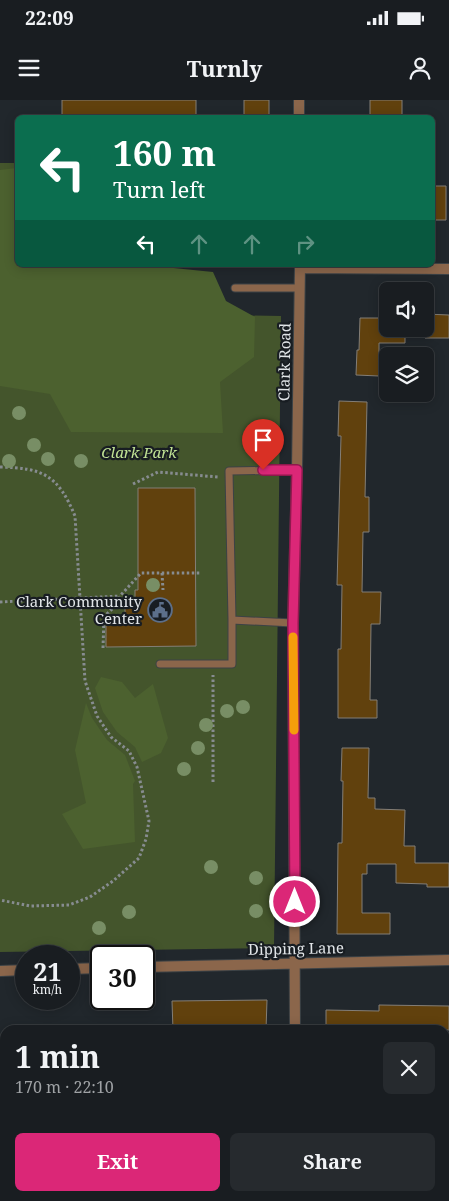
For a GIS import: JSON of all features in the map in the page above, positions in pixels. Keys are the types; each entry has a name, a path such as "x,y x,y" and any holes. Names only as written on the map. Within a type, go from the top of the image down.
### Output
{"street":[{"path":"299,100 299,115"},
{"name":"Clark Road","path":"295,1025 293,623 300,267"},
{"path":"350,267 449,269"},
{"name":"Dipping Lane","path":"155,967 449,960"},
{"path":"0,971 15,970"}],"lane":[{"path":"234,288 300,288"},
{"path":"160,664 232,664 229,471 297,470"},
{"path":"232,620 293,623"},
{"path":"271,1201 295,1201"}],"path":[{"path":"0,467 24,468 40,473 58,485 66,496 74,516 85,681 97,716 111,736 129,752 137,767 149,821 146,839 138,858 113,881 83,900 59,906 30,906 0,900"},
{"path":"133,484 158,472 229,477"},
{"path":"103,648 104,617 118,603 120,596 141,573 200,573"},
{"path":"162,573 163,590"},
{"path":"0,602 120,596"},
{"path":"213,664 213,782"}],"green space":[{"name":"Clark Park","path":"0,163 15,163 15,267 26,267 213,315 281,316 274,948 155,950 155,945 90,945 90,951 80,951 80,945 15,945 15,952 0,952"},
{"path":"15,168 15,267 164,267 213,272 226,301 255,317 254,357 220,382 223,433 71,432 50,394 0,386 0,170"},
{"path":"101,677 122,682 135,698 153,684 168,738 161,753 142,762 135,747 117,732 103,712 95,688"},
{"path":"86,703 92,718 107,740 125,755 135,781 133,784 135,842 83,849 62,814 86,803 75,750"}],"building":[{"path":"62,100 196,100 196,115 62,115"},
{"path":"244,100 269,100 269,115 244,115"},
{"path":"370,100 402,100 402,115 370,115"},
{"path":"435,186 446,186 446,220 435,220"},
{"path":"434,314 449,315 449,338 425,338 434,337"},
{"path":"360,318 379,318 379,337 405,337 405,343 379,343 379,376 356,375 357,350 359,350"},
{"path":"339,401 367,402 365,497 369,497 369,532 363,532 362,592 381,592 380,624 371,624 370,700 377,700 377,718 338,718 338,649 341,649 342,585 337,585 341,436 338,436"},
{"path":"138,488 195,488 196,646 106,647 106,620 125,620 125,601 135,601 135,590 138,590"},
{"path":"342,748 369,748 368,798 375,798 375,809 405,810 404,846 415,846 415,863 449,863 449,887 427,887 427,884 396,883 396,864 367,864 367,874 362,874 362,913 390,913 390,934 337,934 338,843 342,843"},
{"path":"267,1000 266,1025 173,1025 172,1001"},
{"path":"379,1005 449,1006 449,1025 326,1025 326,1010 379,1011"}],"slow traffic":[{"path":"293,637 294,730"}],"place":[{"name":"Clark Community Center","path":"160,610"}],"route":[{"path":"263,470 297,470 293,623 295,902"}]}
